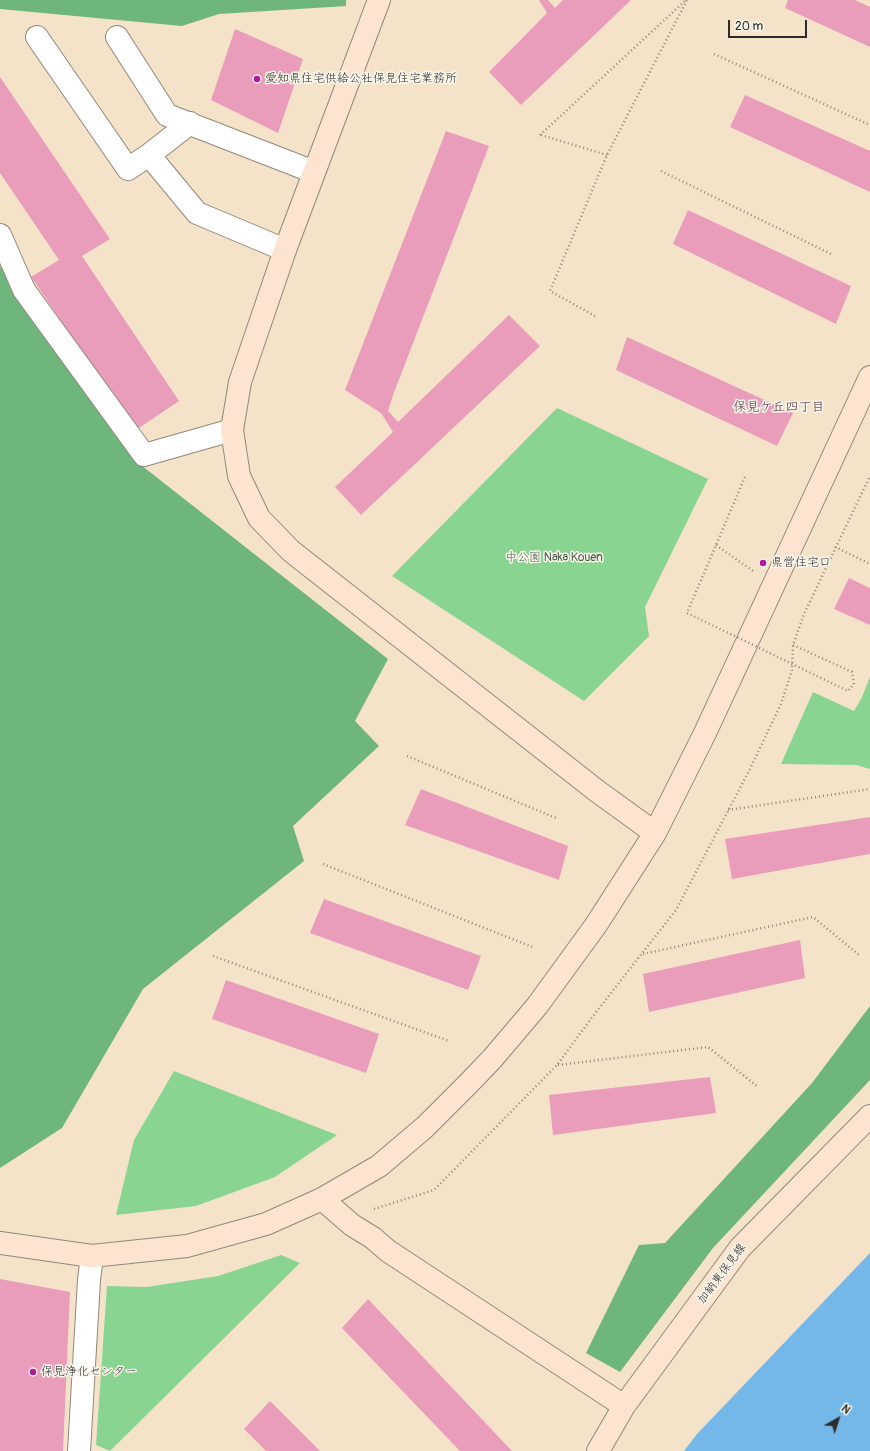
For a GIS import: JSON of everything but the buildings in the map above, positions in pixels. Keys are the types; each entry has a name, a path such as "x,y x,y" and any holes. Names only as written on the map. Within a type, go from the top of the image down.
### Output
{"street":[{"path":"379,0 285,250 240,382 232,430 239,476 259,518 291,551 597,791 655,833"},
{"path":"37,37 128,169 149,155 190,123"},
{"path":"117,37 167,115 314,172"},
{"path":"149,155 197,213 285,250"},
{"path":"0,235 24,290 144,455 232,430"},
{"path":"0,1243 92,1256 187,1246 266,1224 322,1199 379,1166 425,1127 492,1059 537,1006 596,925 655,833 704,733 870,377"},
{"name":"加納東保見線","path":"598,1451 624,1406 740,1248 870,1116"},
{"path":"322,1199 352,1225 373,1238 388,1251 624,1406"},
{"path":"79,1451 89,1280 92,1256"}],"path":[{"path":"595,316 550,291 607,155 687,0"},
{"path":"607,155 540,135 687,0"},
{"path":"714,54 870,125"},
{"path":"661,171 833,255"},
{"path":"370,1211 434,1190 558,1065 593,1016 676,910 781,704 792,670 793,645 804,614 870,476"},
{"path":"745,477 687,613 848,691 854,684 852,672 793,645"},
{"path":"716,546 754,572"},
{"path":"835,547 870,564"},
{"path":"407,756 556,818"},
{"path":"728,810 870,789"},
{"path":"323,864 535,948"},
{"path":"642,954 813,917 859,955"},
{"path":"214,956 449,1041"},
{"path":"558,1065 708,1047 758,1087"}],"green space":[{"path":"0,0 346,0 346,6 219,14 182,26 0,9"},
{"path":"0,266 141,465 388,659 355,721 379,746 293,826 304,861 143,989 62,1128 0,1168"},
{"name":"中公園 Naka Kouen","path":"557,408 708,479 645,607 649,636 584,701 392,576"},
{"path":"870,677 870,769 856,765 781,764 813,692 854,711 862,697"},
{"path":"870,1006 870,1080 713,1248 620,1372 586,1353 639,1245 665,1243 812,1083"},
{"path":"174,1071 337,1135 275,1177 196,1206 116,1215 134,1140"},
{"path":"281,1255 300,1263 110,1451 96,1445 107,1286 147,1287 218,1276"}],"water":[{"path":"870,1253 870,1451 684,1451 697,1434"}],"place":[{"name":"愛知県住宅供給公社保見住宅業務所","path":"257,79"},
{"name":"県営住宅口","path":"763,563"},
{"name":"保見浄化センター","path":"33,1372"}],"district":[{"name":"保見ケ丘四丁目","path":"779,408"}]}
